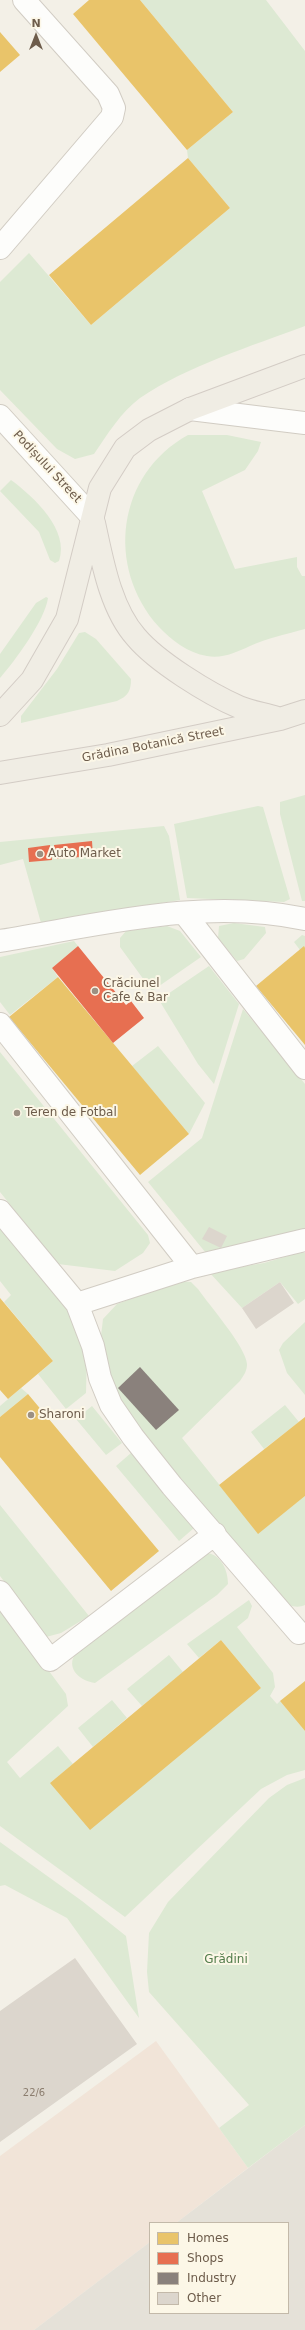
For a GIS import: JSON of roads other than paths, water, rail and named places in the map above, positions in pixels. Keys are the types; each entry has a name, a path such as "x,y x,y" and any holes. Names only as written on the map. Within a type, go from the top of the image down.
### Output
{"main road":[{"path":"0,715 32,680 67,619 100,488 125,448 149,430 190,409 305,366"},
{"path":"93,518 103,565 117,605 135,636 164,661 202,686 239,707 280,718"},
{"name":"Grădina Botanică Street","path":"0,773 108,755 280,718 305,711"}],"street":[{"path":"0,248 112,117 114,108 108,94 24,0"},
{"path":"190,409 305,424"},
{"name":"Podișului Street","path":"0,416 93,518"},
{"path":"0,941 184,913 250,912 305,919"},
{"path":"184,913 305,1068"},
{"path":"0,1024 192,1267"},
{"path":"0,1210 77,1304 93,1346 100,1378 111,1405 172,1486 299,1633"},
{"path":"77,1304 192,1267 305,1240"},
{"path":"0,1592 50,1660 215,1534"}],"place":[{"name":"Auto Market","path":"40,854"},
{"name":"Crăciunel Cafe & Bar","path":"95,991"},
{"name":"Teren de Fotbal","path":"17,1113"},
{"name":"Sharoni","path":"31,1415"}],"park label":[{"name":"Grădini","path":"226,1960"}]}
